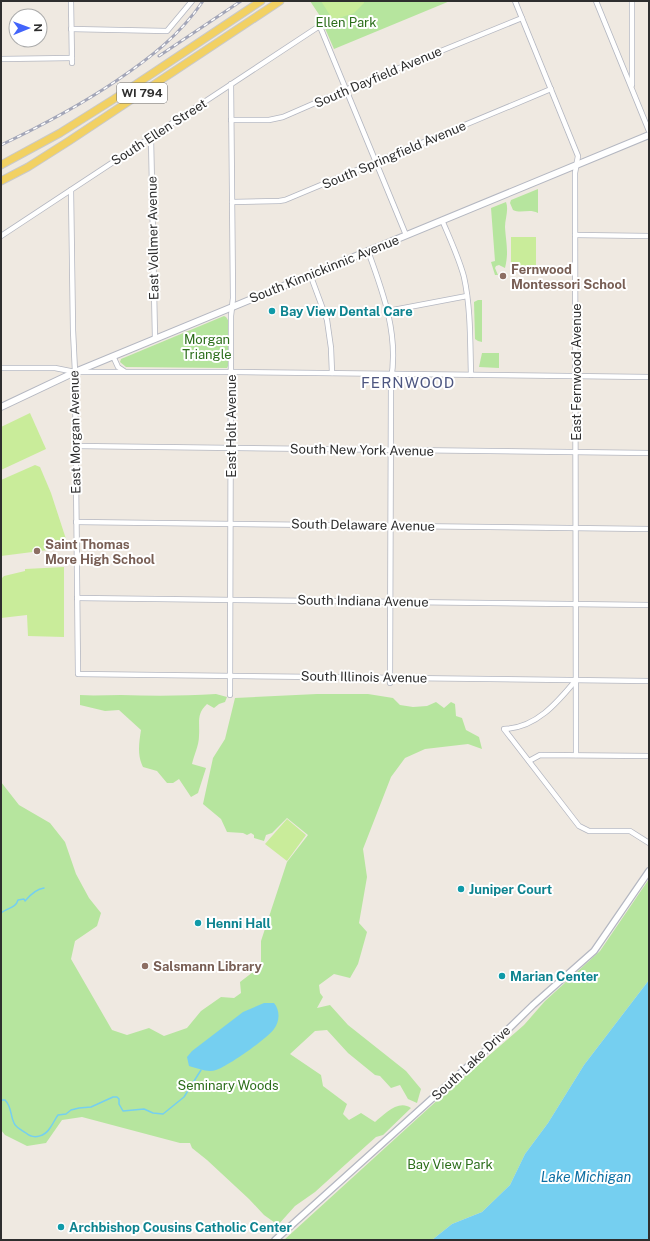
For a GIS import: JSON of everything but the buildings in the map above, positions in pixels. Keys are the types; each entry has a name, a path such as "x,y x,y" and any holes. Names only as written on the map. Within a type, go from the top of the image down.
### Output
{"main road":[{"name":"WI 794","path":"1,165 60,133 261,1"},
{"name":"WI 794","path":"1,180 28,167 69,141 280,1"},
{"name":"South Kinnickinnic Avenue","path":"1,407 75,372 232,306 649,135"}],"street":[{"path":"1,59 72,61 71,1"},
{"path":"71,29 167,30 192,1"},
{"name":"East Fernwood Avenue","path":"515,1 578,156 576,164 575,235 576,755"},
{"path":"596,1 649,131"},
{"path":"632,1 632,88"},
{"name":"South Dayfield Avenue","path":"232,120 275,120 522,18"},
{"name":"South Ellen Street","path":"1,236 318,27 321,30 345,90"},
{"name":"East Holt Avenue","path":"230,695 232,306 231,84"},
{"path":"345,90 406,235"},
{"name":"South Springfield Avenue","path":"232,202 285,200 551,90"},
{"name":"East Vollmer Avenue","path":"151,137 155,339"},
{"name":"East Morgan Avenue","path":"71,190 75,372 78,674"},
{"path":"442,220 458,258 464,278 467,296 471,375"},
{"path":"575,235 649,236"},
{"path":"368,251 379,280 388,311 393,352 390,680"},
{"path":"310,274 326,320 331,348 332,373"},
{"path":"388,311 467,296"},
{"path":"113,356 118,367 124,371"},
{"path":"1,368 55,368 75,372 124,371 649,377"},
{"name":"South New York Avenue","path":"76,446 649,453"},
{"name":"South Delaware Avenue","path":"76,522 649,529"},
{"name":"South Indiana Avenue","path":"77,598 649,605"},
{"name":"South Illinois Avenue","path":"78,674 231,675 390,680 649,680"},
{"path":"576,680 554,704 540,716 524,726 514,729 504,729 579,826 584,830 630,831 649,843"},
{"path":"529,761 540,755 649,756"},
{"name":"South Lake Drive","path":"275,1240 490,1048 533,1005 594,951 649,871"}],"green space":[{"name":"Ellen Park","path":"310,1 450,1 334,49 324,26 319,22 320,16"},
{"path":"321,1 364,1 364,3 354,13 333,20"},
{"path":"538,189 538,213 532,211 513,210 510,203 511,200"},
{"path":"506,202 507,208 505,227 507,257 505,268 499,265 496,266 495,268 498,275 495,275 491,262 495,261 491,208"},
{"path":"511,237 536,237 536,268 511,268"},
{"path":"482,300 482,342 475,339 474,302"},
{"name":"Morgan Triangle","path":"224,316 228,320 227,368 126,367 120,362 121,359"},
{"path":"482,353 499,353 499,368 479,367"},
{"path":"30,413 46,449 1,470 1,427"},
{"path":"35,465 40,467 51,493 66,539 56,549 1,556 1,480"},
{"path":"64,567 64,637 28,636 27,615 1,618 1,579 4,576 25,571 25,569"},
{"path":"216,694 227,697 225,702 214,708 207,704 201,711 199,719 199,739 192,764 206,768 198,793 191,797 179,779 173,783 167,783 157,771 143,767 139,753 141,730 119,710 105,711 80,705 80,695 168,696"},
{"name":"Seminary Woods","path":"317,694 368,694 393,698 400,705 413,707 427,706 436,702 444,708 451,702 455,704 456,716 462,718 466,730 479,737 482,749 468,744 425,749 405,758 391,777 363,849 367,877 359,923 367,932 358,964 350,978 334,974 319,985 320,993 323,997 317,1008 330,1005 348,1025 406,1071 421,1089 417,1103 408,1099 400,1085 391,1088 380,1076 375,1075 348,1053 327,1030 315,1031 290,1054 321,1075 323,1086 347,1104 343,1114 349,1120 361,1113 375,1122 387,1112 401,1105 411,1108 383,1135 376,1137 315,1192 295,1206 278,1225 264,1215 249,1199 192,1148 190,1143 180,1143 82,1117 62,1120 46,1143 27,1146 5,1135 1,1130 1,782 19,805 50,823 65,842 76,874 89,898 101,913 97,926 75,941 71,959 112,1030 127,1035 149,1028 164,1036 187,1028 201,1011 221,997 234,998 241,993 240,982 261,966 261,941 287,862 308,835 287,818 272,833 266,835 264,841 254,838 254,835 251,833 247,835 243,833 227,832 221,819 203,804 213,758 225,739 235,698"},
{"path":"287,819 306,835 287,861 265,844"},
{"name":"Bay View Park","path":"649,879 649,980 584,1065 548,1123 525,1154 510,1185 482,1212 452,1224 432,1240 284,1240 442,1096 524,1025 545,1001 600,951"}],"water":[{"name":"Lake Michigan","path":"649,980 649,1240 432,1240 452,1224 482,1212 510,1185 525,1154 548,1123 584,1065"},
{"path":"264,1003 274,1003 278,1016 276,1026 264,1039 238,1058 216,1070 206,1071 189,1066 187,1057 192,1051 243,1012"}],"waterway":[{"path":"1,913 15,905 18,900 24,899 25,901 36,891 44,888"},
{"path":"1,1100 5,1100 10,1108 15,1125 29,1135 36,1137 48,1131 58,1115 66,1114 71,1110 79,1108 91,1107 113,1097 117,1097 119,1099 119,1104 123,1111 144,1109 153,1113 163,1114 184,1097 201,1070"}],"railway":[{"path":"1,145 74,107 129,72 164,45 184,25 203,1"},
{"path":"159,56 241,1"}],"place":[{"name":"Fernwood Montessori School","path":"503,276"},
{"name":"Bay View Dental Care","path":"272,311"},
{"name":"Saint Thomas More High School","path":"37,551"},
{"name":"Juniper Court","path":"461,889"},
{"name":"Henni Hall","path":"198,923"},
{"name":"Salsmann Library","path":"145,966"},
{"name":"Marian Center","path":"502,976"},
{"name":"Archbishop Cousins Catholic Center","path":"61,1227"}],"district":[{"name":"FERNWOOD","path":"408,382"}]}
